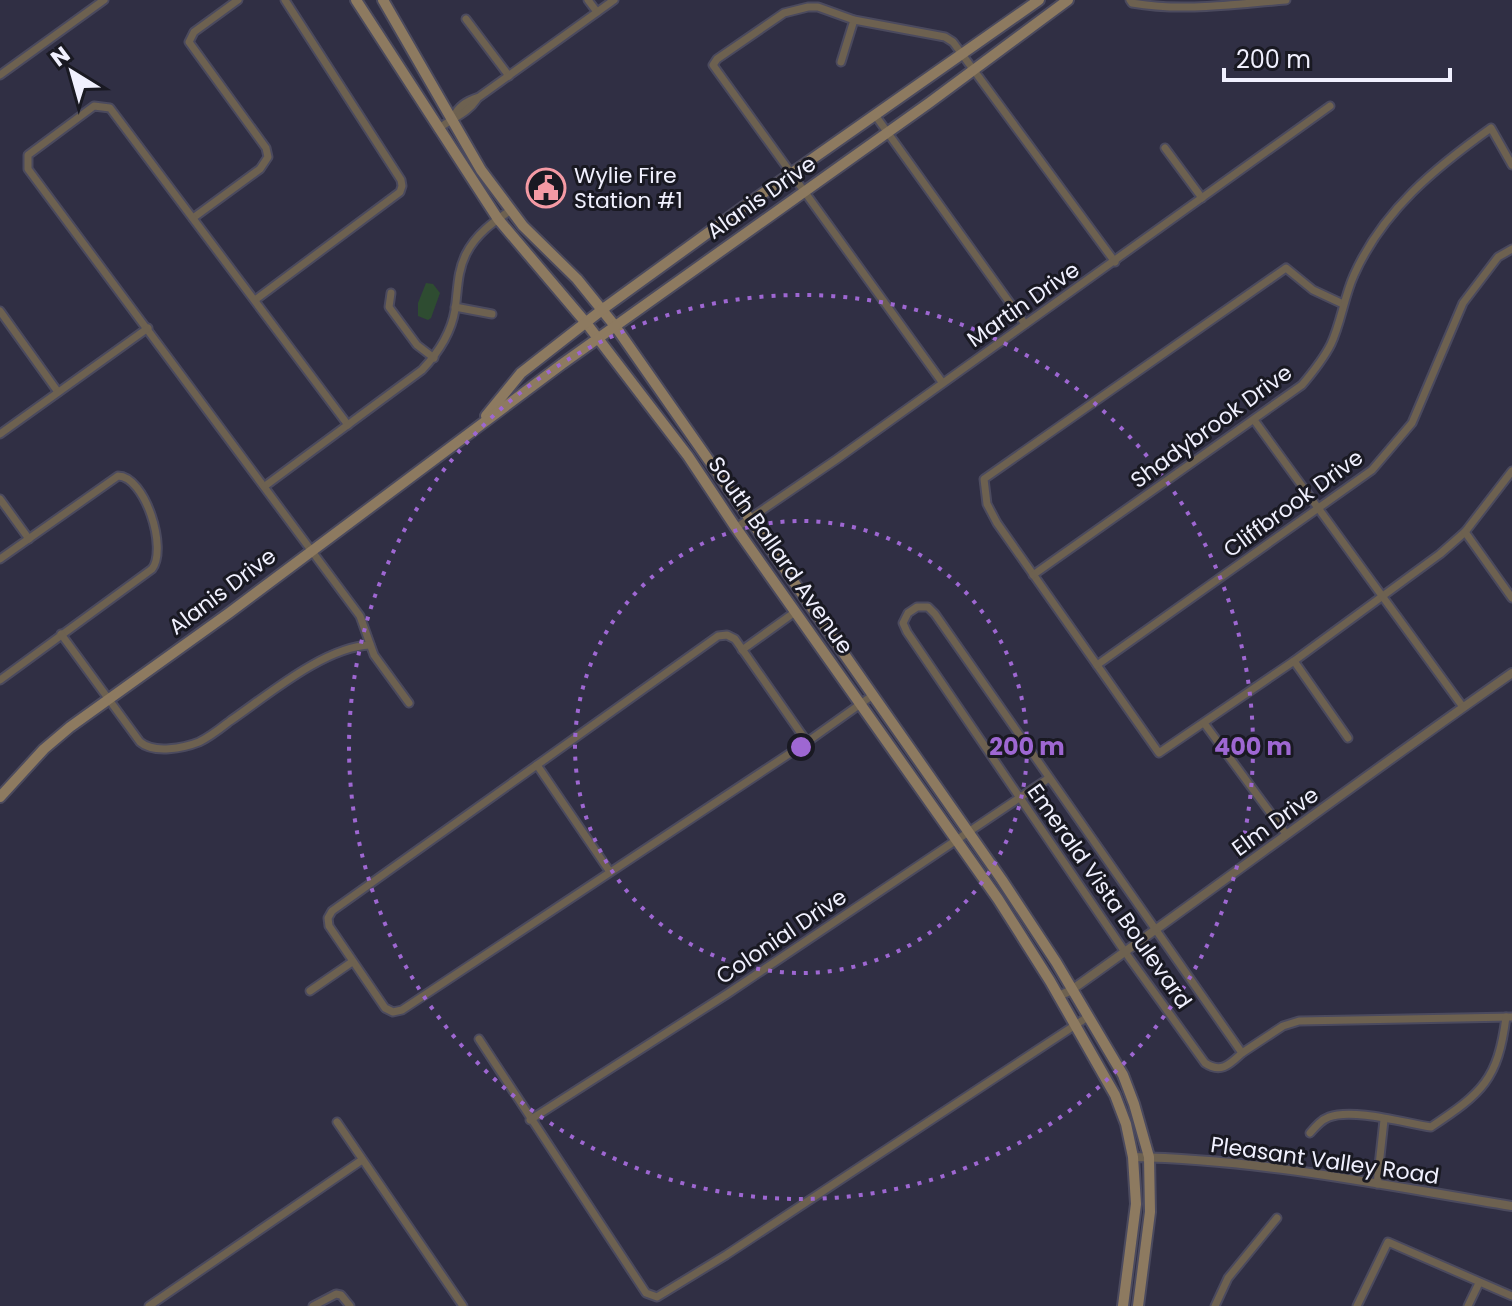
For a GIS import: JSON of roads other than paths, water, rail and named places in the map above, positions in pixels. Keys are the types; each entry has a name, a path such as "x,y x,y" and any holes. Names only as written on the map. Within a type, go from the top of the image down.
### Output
{"main road":[{"name":"South Ballard Avenue","path":"356,0 498,219 587,324 688,456 998,899 1058,996 1115,1095 1126,1124 1133,1157 1136,1204 1123,1306"},
{"name":"South Ballard Avenue","path":"383,0 481,170 523,226 577,279 615,326 1002,880 1089,1016 1123,1075 1149,1157 1150,1212 1138,1306"},
{"name":"Alanis Drive","path":"477,427 521,373 603,310 790,174 1039,0"},
{"name":"Alanis Drive","path":"0,797 44,749 110,698 615,326 1068,0"}],"street":[{"path":"0,75 104,0"},
{"path":"193,218 260,169 268,157 266,148 192,49 190,38 194,32 238,0"},
{"path":"255,300 400,192 402,186 285,0"},
{"path":"588,0 597,12"},
{"path":"438,129 460,116 479,97 614,0"},
{"path":"1130,0 1156,7 1183,8 1286,0"},
{"path":"942,382 713,65 717,59 784,13 796,9 818,7 854,20 945,37 961,53 1115,262"},
{"path":"466,19 509,76"},
{"path":"841,62 854,20"},
{"path":"348,425 110,108 94,106 31,152 26,160 28,169 312,548 360,616 370,645 409,703"},
{"name":"Martin Drive","path":"736,528 1115,262 1330,106"},
{"path":"875,115 1025,324"},
{"name":"Shadybrook Drive","path":"1033,575 1302,385 1332,343 1343,304 1368,246 1411,192 1433,170 1491,128 1512,165"},
{"path":"1165,148 1202,198"},
{"path":"265,486 434,358 444,342 455,307 460,269 467,253 477,237 511,210"},
{"name":"Cliffbrook Drive","path":"1097,665 1372,470 1412,423 1463,303 1498,257 1512,249"},
{"path":"1343,304 1313,290 1286,268 984,479 987,504 997,523 1159,753 1294,661 1440,554 1465,532 1495,497 1512,471"},
{"path":"391,293 389,307 417,345 434,358"},
{"path":"455,307 492,314"},
{"path":"0,311 58,392"},
{"path":"0,434 148,328"},
{"path":"1254,420 1463,707"},
{"path":"0,559 114,477 126,476 134,484 154,524 157,562 152,569 0,680"},
{"path":"0,499 29,539"},
{"path":"1465,532 1512,598"},
{"name":"Emerald Vista Boulevard","path":"917,607 928,607 935,614 1049,778 1242,1053 1221,1069 1205,1063 1125,952 907,632 903,623 908,613 917,607"},
{"path":"742,650 795,612"},
{"path":"61,634 145,746 174,749 202,741 312,666 353,646 370,645"},
{"path":"807,742 735,639 727,635 718,636 332,911 328,918 329,926 385,1008 393,1012 402,1010 807,742 873,695"},
{"path":"1294,661 1348,738"},
{"name":"Elm Drive","path":"1058,996 1073,989 1512,673"},
{"path":"1204,723 1286,834"},
{"path":"537,765 610,872"},
{"name":"Colonial Drive","path":"530,1120 727,994 1049,778"},
{"path":"310,991 352,962"},
{"path":"479,1039 646,1293 657,1297 726,1255 1089,1016"},
{"path":"1242,1053 1283,1026 1299,1021 1509,1017 1502,1051 1487,1083 1465,1104 1431,1127 1351,1114 1332,1115 1320,1121 1310,1133"},
{"path":"1377,1184 1384,1120"},
{"path":"337,1122 463,1306"},
{"name":"Pleasant Valley Road","path":"1133,1157 1196,1159 1512,1206"},
{"path":"149,1306 362,1160"},
{"path":"1215,1306 1228,1278 1277,1218"},
{"path":"1357,1306 1388,1242 1512,1296"},
{"path":"1468,1306 1479,1283"},
{"path":"313,1306 336,1294 341,1295 350,1306"}],"place":[{"name":"Wylie Fire Station #1","path":"546,188"}]}
